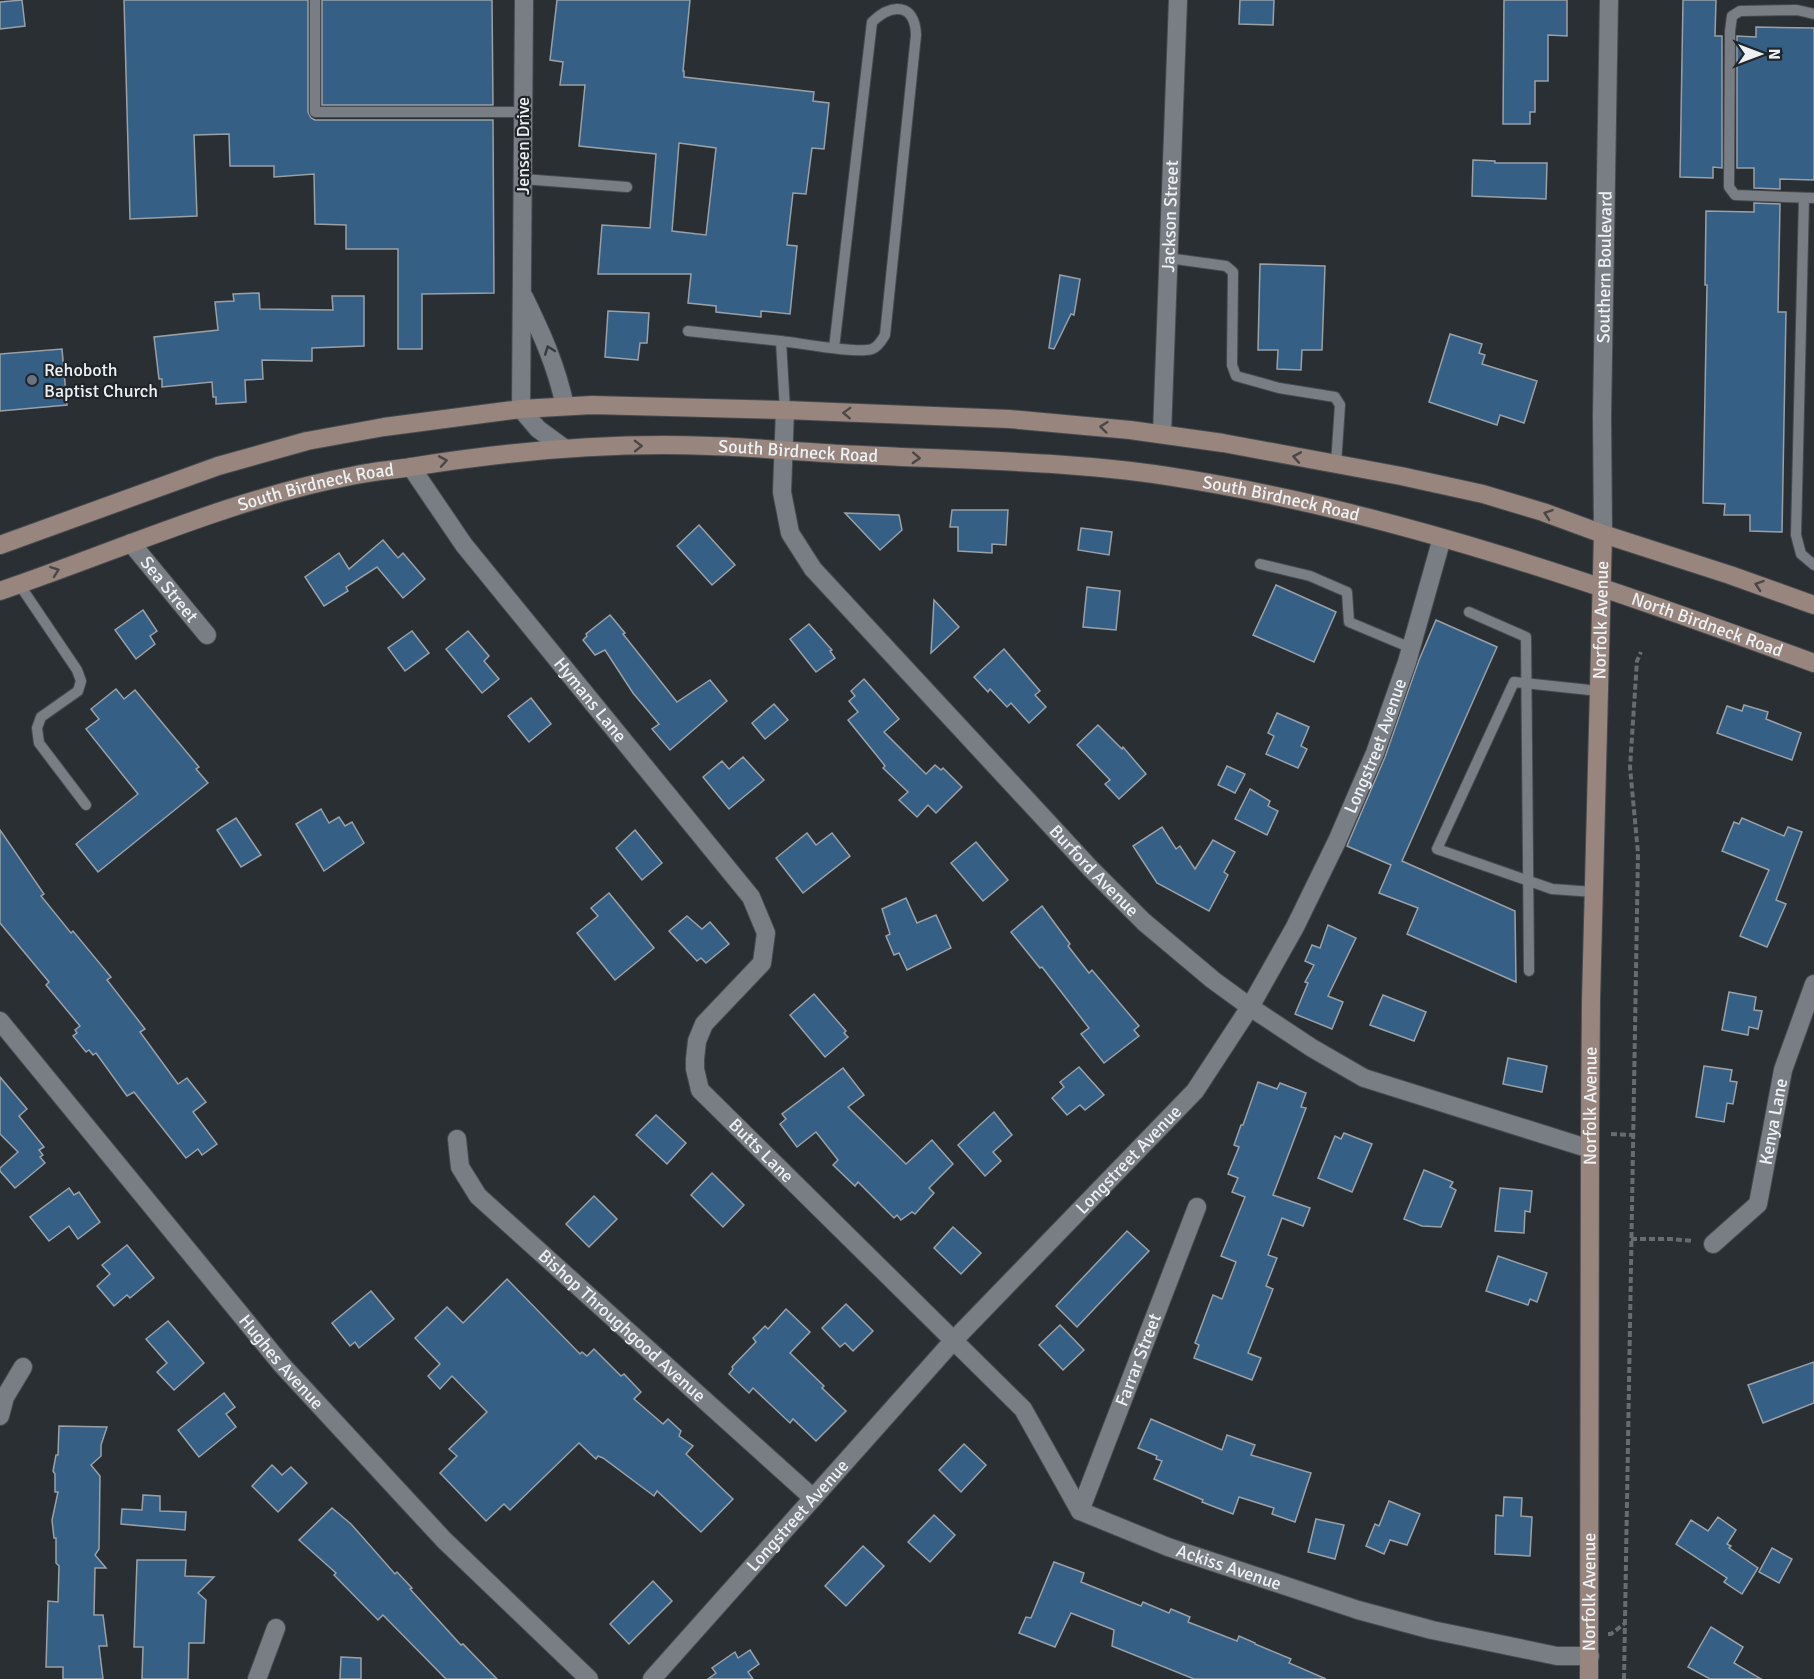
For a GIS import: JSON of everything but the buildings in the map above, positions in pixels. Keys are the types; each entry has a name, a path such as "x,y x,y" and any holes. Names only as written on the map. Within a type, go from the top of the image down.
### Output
{"main road":[{"path":"0,545 218,466 307,441 391,426 521,409 565,406 785,410 1081,424 1162,434 1401,476 1483,494 1543,512 1814,605"},
{"name":"South Birdneck Road","path":"0,591 207,515 358,474 460,459 564,448 652,445 712,446 783,452 1051,464 1167,476 1338,509 1442,538 1602,588"},
{"name":"Norfolk Avenue","path":"1589,1679 1590,1149 1603,534"},
{"name":"North Birdneck Road","path":"1602,588 1814,663"}],"street":[{"name":"Jensen Drive","path":"521,409 524,0"},
{"name":"Jackson Street","path":"1162,434 1178,0"},
{"name":"Southern Boulevard","path":"1603,534 1602,370 1609,0"},
{"name":"Jensen Drive","path":"522,292 559,377 565,406"},
{"path":"521,409 538,429 564,448"},
{"name":"Burford Avenue","path":"785,410 782,492 790,533 813,569 1091,869 1144,922 1213,980 1250,1007 1312,1048 1364,1078 1590,1149"},
{"name":"Hymans Lane","path":"411,467 464,545 751,897 766,933"},
{"name":"Longstreet Avenue","path":"652,1679 953,1341 1196,1091 1250,1007 1294,927 1337,841 1375,753 1411,648 1442,538"},
{"name":"Sea Street","path":"131,543 207,635"},
{"name":"Butts Lane","path":"766,933 762,963 704,1024 697,1041 695,1059 700,1090 953,1341"},
{"name":"Kenya Lane","path":"1713,1244 1758,1204 1783,1070 1814,984"},
{"name":"Hughes Avenue","path":"0,1021 282,1365 444,1540 589,1679"},
{"name":"Bishop Throughgood Avenue","path":"457,1139 460,1167 478,1196 813,1498"},
{"name":"Farrar Street","path":"1080,1511 1197,1207"},
{"path":"953,1341 1023,1409 1080,1511"},
{"path":"0,1416 5,1397 23,1367"},
{"name":"Ackiss Avenue","path":"1080,1511 1168,1547 1369,1613 1432,1630 1557,1656 1590,1656"},
{"path":"256,1679 276,1628"}],"lane":[{"path":"315,0 315,112 523,112"},
{"path":"688,331 780,341 834,348 855,350 873,349 885,335 916,35 916,23 912,14 901,9 890,9 872,22 834,348"},
{"path":"1814,14 1797,10 1740,11 1732,16 1729,187 1736,195 1809,198 1796,535 1801,554 1814,565"},
{"path":"523,179 627,187"},
{"path":"1168,258 1226,267 1233,272 1232,365 1236,376 1279,388 1335,397 1340,405 1336,464"},
{"path":"780,341 785,410"},
{"path":"1260,564 1310,576 1347,592 1349,622 1411,648"},
{"path":"19,584 78,670 81,681 78,691 40,717 37,728 39,743 86,805"},
{"path":"1469,612 1526,637 1528,971"},
{"path":"1594,892 1552,889 1437,849 1514,682 1599,691"}],"path":[{"path":"1624,1679 1638,853 1630,767 1637,661 1641,652"},
{"path":"1611,1134 1633,1134"},
{"path":"1631,1239 1671,1239 1713,1244"}],"place":[{"name":"Rehoboth Baptist Church","path":"32,380"}]}
